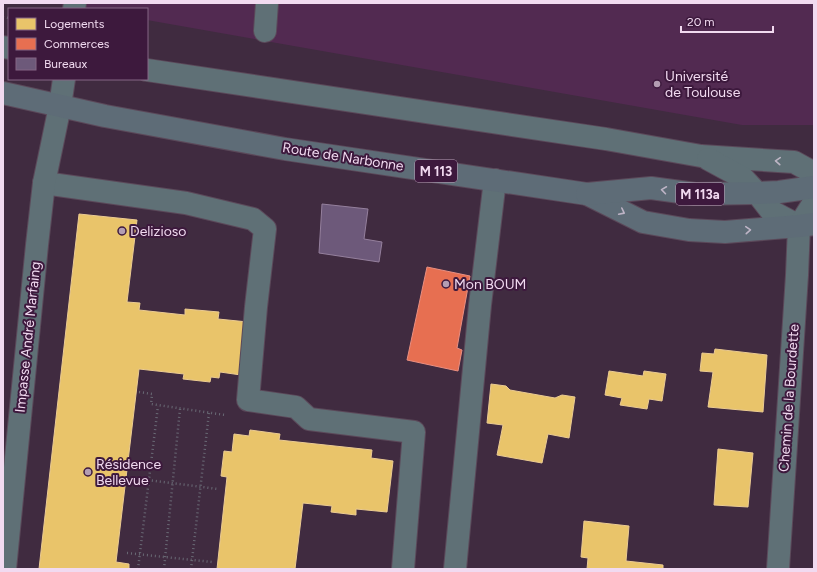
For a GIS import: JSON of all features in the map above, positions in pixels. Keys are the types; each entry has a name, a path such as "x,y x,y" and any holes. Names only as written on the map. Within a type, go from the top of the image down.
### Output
{"main road":[{"name":"Route de Narbonne","path":"3,93 105,116 285,149 587,194 643,222 688,230 725,232 809,229"},
{"name":"M 113a","path":"587,194 651,188 694,194 757,193 780,192 814,187"}],"street":[{"path":"265,31 267,3"},
{"path":"148,70 606,139 701,156 794,162 814,173"},
{"name":"Impasse André Marfaing","path":"5,569 36,245 44,183 64,80"},
{"path":"701,156 743,178 771,211 809,229 812,204 814,202"},
{"path":"455,569 480,305 495,180"},
{"path":"44,183 186,203 254,219 265,230 256,307 248,400 296,407 309,419 414,432 403,569"},
{"name":"Chemin de la Bourdette","path":"778,569 797,275 809,229"}],"path":[{"path":"139,392 152,394 151,404 158,406 229,416"},
{"path":"138,569 158,406"},
{"path":"164,569 180,409"},
{"path":"191,569 209,413"},
{"path":"132,478 218,489"},
{"path":"127,553 212,562"}],"shaded area":[{"name":"Université de Toulouse","path":"54,3 814,3 814,125 742,125 148,20 148,8 80,8"}],"building: Logements":[{"name":"Résidence Bellevue","path":"79,214 137,220 127,302 140,303 139,310 185,315 185,309 219,312 218,319 248,322 241,375 220,372 219,378 211,377 210,382 183,379 184,374 139,369 116,562 129,564 129,569 39,569"},
{"path":"715,349 767,355 763,412 708,407 713,372 700,371 702,353 714,354"},
{"path":"609,371 643,376 644,371 666,374 662,401 649,399 647,409 620,405 622,398 605,395"},
{"path":"491,384 506,386 510,390 555,398 562,395 575,397 569,438 548,434 542,463 497,455 503,425 487,423"},
{"path":"250,430 280,434 279,440 372,450 371,458 393,461 387,512 356,509 356,515 331,512 332,506 303,503 295,569 217,569 227,477 221,476 224,451 232,452 234,434 249,436"},
{"path":"718,449 753,453 748,507 714,505"},
{"path":"584,521 629,526 626,561 663,565 663,569 587,569 588,558 581,557"}],"building: Commerces":[{"path":"427,267 470,276 457,348 462,350 458,371 407,360"}],"building: Bureaux":[{"path":"322,204 368,209 364,239 382,242 379,262 319,253"}],"place":[{"name":"Université de Toulouse","path":"657,84"},
{"name":"Delizioso","path":"122,231"},
{"name":"Mon BOUM","path":"446,284"},
{"name":"Résidence Bellevue","path":"88,472"}]}
